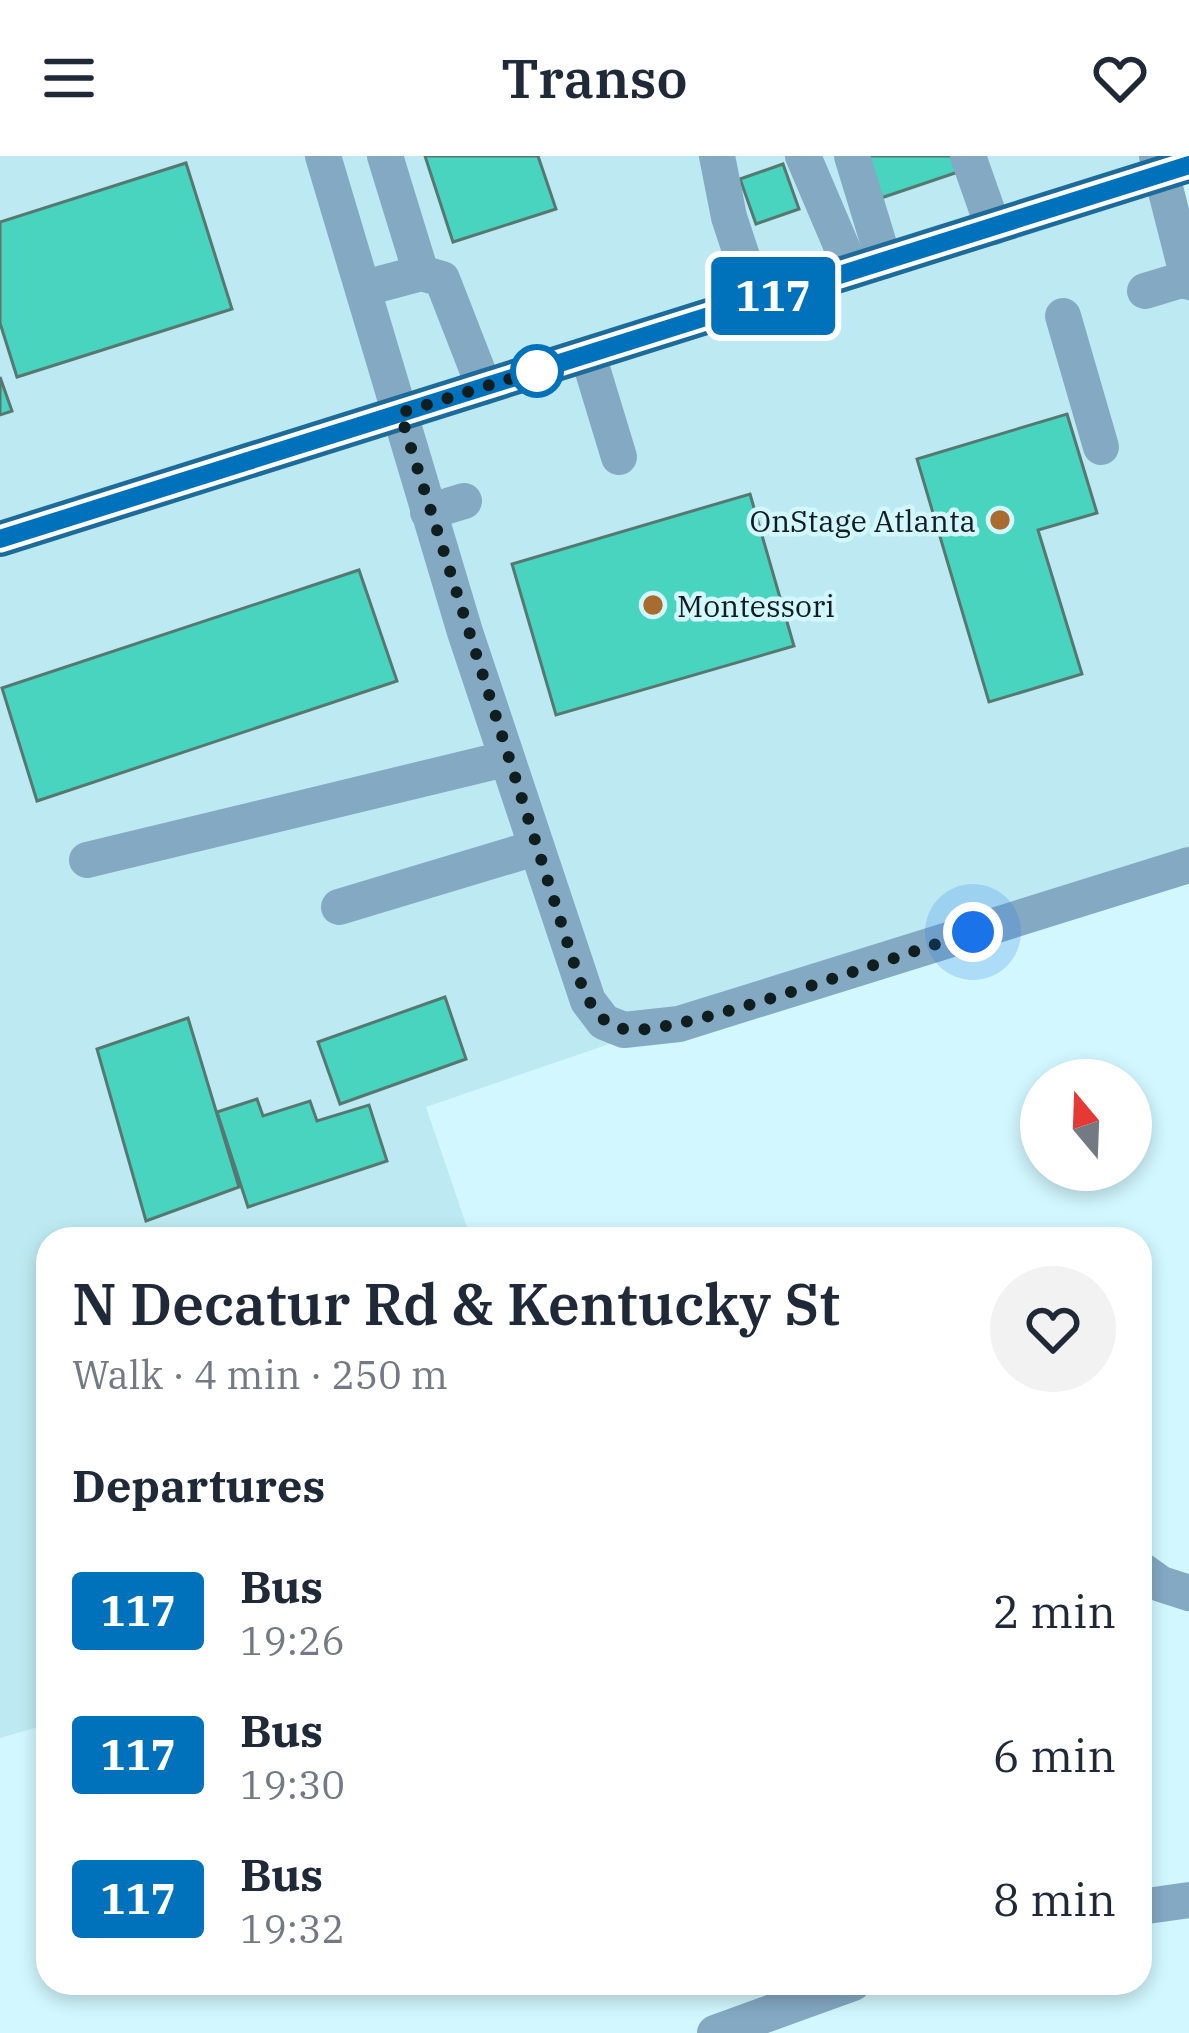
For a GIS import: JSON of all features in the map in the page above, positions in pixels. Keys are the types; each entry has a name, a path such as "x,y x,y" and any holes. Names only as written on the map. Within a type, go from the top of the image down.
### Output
{"main road":[{"path":"2,532 757,302 1169,165"}],"street":[{"path":"324,156 505,759 578,976 604,1022 625,1030 649,1029 1189,865"},
{"path":"385,156 421,273"},
{"path":"717,156 729,217 757,302"},
{"path":"803,156 868,266"},
{"path":"852,156 868,266"},
{"path":"968,156 993,227"},
{"path":"1145,291 1188,280 1169,165"},
{"path":"365,288 421,273 442,279 454,298 484,386"},
{"path":"1063,316 1101,447"},
{"path":"588,355 620,457"},
{"path":"428,512 464,501"},
{"path":"87,860 505,759"},
{"path":"339,908 535,848"},
{"path":"1152,1577 1189,1593"},
{"path":"1152,1905 1189,1900"},
{"path":"716,2033 814,1995"}],"shaded area":[{"path":"0,156 1189,156 1163,173 1189,248 1189,866 755,994 426,1107 467,1227 36,1227 36,1728 0,1738"}],"building":[{"path":"425,156 538,156 556,209 453,242"},
{"path":"863,156 952,156 958,172 878,199"},
{"path":"186,163 232,309 17,377 0,323 0,222"},
{"path":"783,164 799,209 756,224 740,179"},
{"path":"0,377 12,411 0,415"},
{"path":"1067,414 1097,513 1038,530 1082,674 989,702 917,459"},
{"name":"Montessori","path":"750,494 794,646 556,715 512,564"},
{"path":"359,570 397,681 37,801 2,688"},
{"path":"445,997 466,1059 340,1104 318,1042"},
{"path":"188,1018 239,1187 146,1221 97,1049"},
{"path":"257,1099 263,1116 310,1101 317,1121 369,1105 387,1161 248,1207 217,1112"}],"bus line":[{"name":"117","path":"0,539 1189,165"}],"place":[{"name":"OnStage Atlanta","path":"1000,520"},
{"name":"Montessori","path":"653,605"}],"route":[{"path":"537,371 554,365 400,413 505,759 578,976 604,1022 625,1030 679,1024 973,932"}]}
